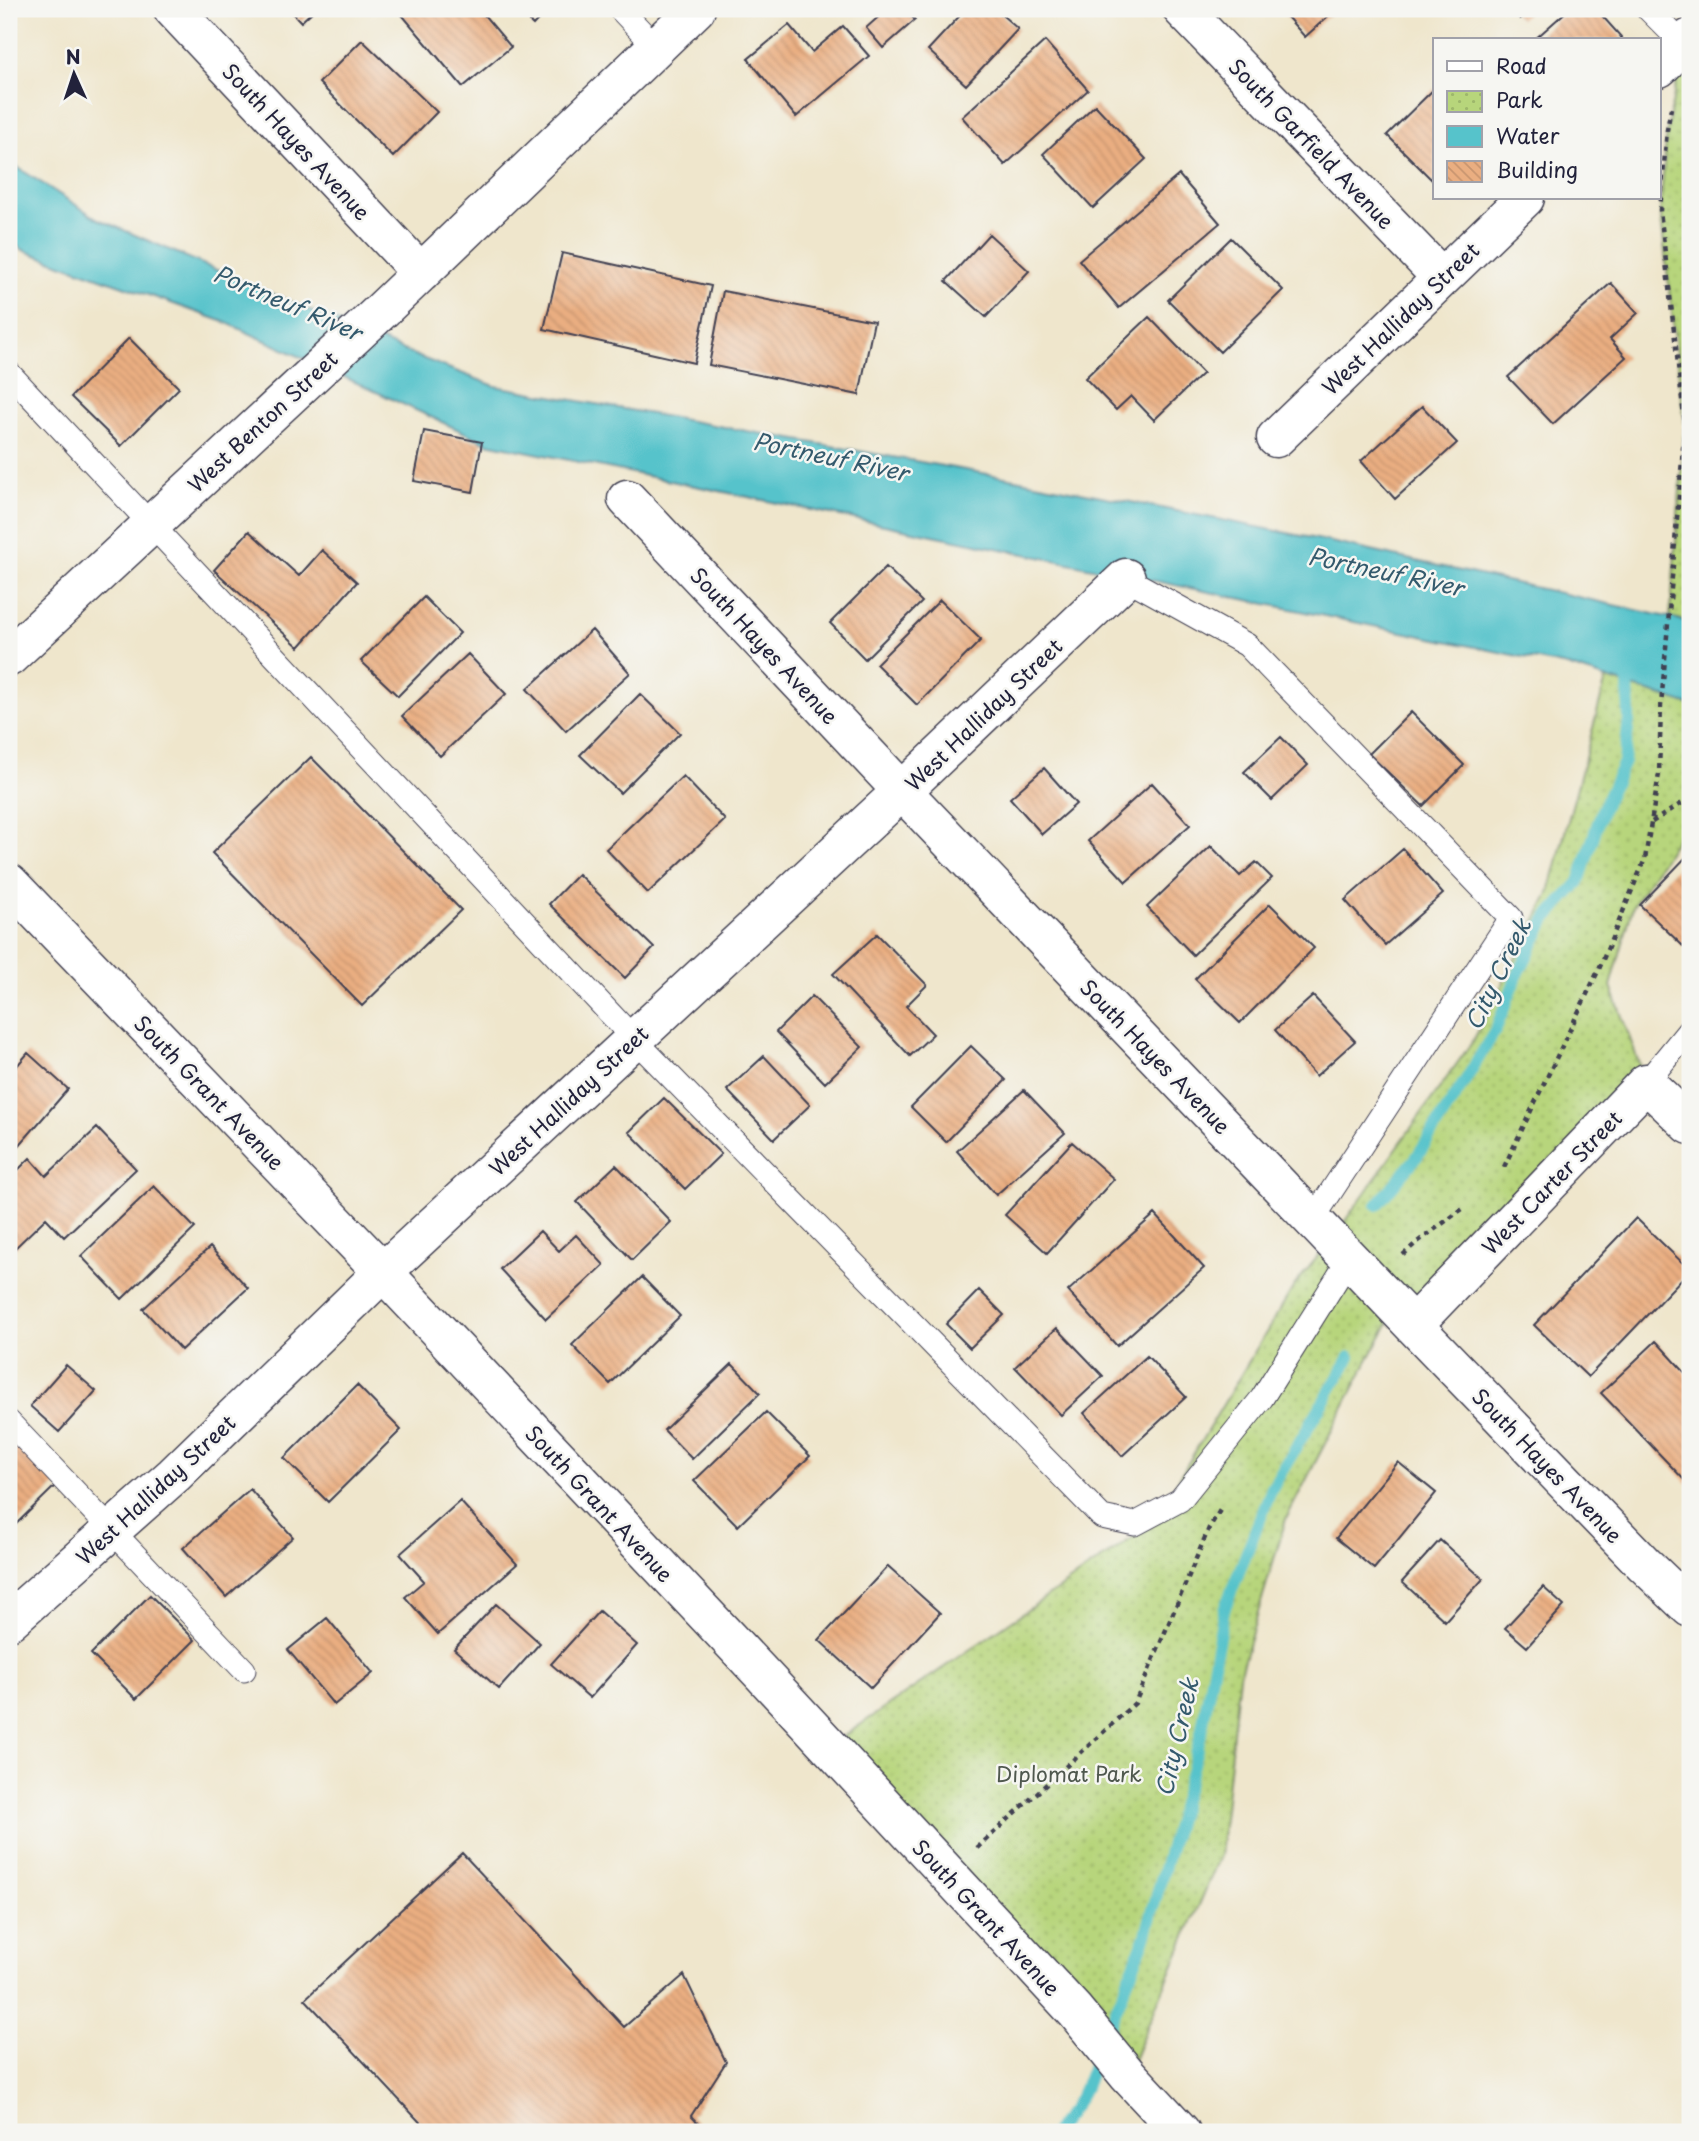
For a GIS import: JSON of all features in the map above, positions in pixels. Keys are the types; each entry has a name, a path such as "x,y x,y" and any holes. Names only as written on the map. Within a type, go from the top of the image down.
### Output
{"street":[{"name":"South Hayes Avenue","path":"173,9 421,273"},
{"name":"West Benton Street","path":"9,657 380,312 696,9"},
{"name":"South Garfield Avenue","path":"1182,9 1442,278"},
{"name":"West Halliday Street","path":"1276,438 1523,200"},
{"name":"South Hayes Avenue","path":"627,499 1413,1325 1690,1608"},
{"name":"West Halliday Street","path":"9,1621 174,1475 383,1272 902,791 1126,578"},
{"name":"South Grant Avenue","path":"9,883 383,1272 948,1874 1075,2011 1127,2074 1181,2132"},
{"path":"1646,1083 1690,1125"},
{"name":"West Carter Street","path":"1413,1325 1646,1083"}],"lane":[{"path":"620,9 656,47"},
{"path":"1648,9 1681,50"},
{"path":"9,373 634,1039 1102,1517 1135,1524 1180,1500 1362,1271"},
{"path":"1126,578 1247,645 1511,919 1313,1219"},
{"path":"1646,1083 1690,1029"},
{"path":"9,1422 244,1670"}],"path":[{"path":"1502,1172 1604,957 1645,859 1659,774 1661,706 1688,426 1660,210 1671,105"},
{"path":"1651,823 1690,799"},
{"path":"1362,1271 1416,1243 1466,1206"},
{"path":"948,1874 1135,1703 1209,1528 1223,1504"}],"green space":[{"path":"1684,44 1690,51 1690,622 1670,617 1685,425 1660,210 1667,130"},
{"name":"Diplomat Park","path":"1606,679 1690,704 1690,818 1633,906 1611,986 1646,1083 1413,1325 1397,1308 1367,1362 1286,1519 1239,1676 1220,1856 1127,2074 828,1747 1151,1525 1294,1286 1332,1239 1473,1041 1548,896"}],"water":[{"name":"Portneuf River","path":"9,162 98,219 419,357 495,386 1010,478 1322,540 1690,622 1690,705 1567,666 487,443 227,323 25,251 9,240"}],"building":[{"path":"289,9 315,9 301,22"},
{"path":"479,9 511,47 463,87 398,10"},
{"path":"516,9 548,9 533,25"},
{"path":"881,9 905,9 915,20 883,48 866,28 884,12"},
{"path":"966,9 995,9 1018,29 966,85 928,50"},
{"path":"1280,9 1336,9 1305,37"},
{"path":"1510,9 1532,9 1520,19"},
{"path":"1569,9 1596,9 1622,38 1536,38"},
{"path":"789,25 812,52 843,26 869,56 796,117 748,59"},
{"path":"362,40 437,112 393,157 319,83"},
{"path":"1045,41 1088,90 1005,165 962,117"},
{"path":"1433,90 1433,181 1387,135"},
{"path":"1095,105 1146,159 1093,208 1043,154"},
{"path":"1179,175 1220,223 1119,308 1079,260"},
{"path":"989,234 1029,271 986,317 946,281"},
{"path":"1231,238 1283,290 1220,352 1168,300"},
{"path":"562,253 711,286 694,363 544,329"},
{"path":"1611,283 1638,313 1610,339 1626,357 1553,424 1508,377"},
{"path":"723,291 874,321 859,395 709,365"},
{"path":"1149,317 1203,373 1154,420 1131,396 1116,410 1085,378"},
{"path":"129,338 179,388 121,446 71,397"},
{"path":"1422,406 1457,443 1395,499 1361,461"},
{"path":"424,431 482,442 473,492 414,481"},
{"path":"249,531 299,576 322,550 357,582 299,647 214,570"},
{"path":"886,567 922,602 865,659 830,623"},
{"path":"424,597 460,633 398,696 361,661"},
{"path":"940,600 981,640 917,705 876,664"},
{"path":"592,630 630,673 566,731 527,689"},
{"path":"468,654 506,694 440,756 402,716"},
{"path":"640,694 680,733 620,793 580,755"},
{"path":"1411,712 1464,765 1423,806 1369,754"},
{"path":"1281,737 1308,765 1272,800 1244,772"},
{"path":"311,757 461,910 362,1006 212,853"},
{"path":"1044,768 1076,804 1042,834 1010,798"},
{"path":"683,776 725,820 648,893 606,849"},
{"path":"1152,783 1190,825 1126,882 1088,841"},
{"path":"1211,846 1240,876 1256,862 1272,878 1193,955 1147,907"},
{"path":"1403,849 1443,894 1385,945 1345,900"},
{"path":"1690,853 1690,939 1683,946 1640,905"},
{"path":"578,874 654,948 625,978 549,904"},
{"path":"1270,904 1314,948 1240,1023 1195,979"},
{"path":"877,934 927,985 906,1006 933,1034 910,1056 833,974"},
{"path":"812,996 862,1047 825,1083 776,1032"},
{"path":"1313,996 1355,1041 1316,1076 1275,1030"},
{"path":"971,1046 1006,1080 946,1142 911,1107"},
{"path":"28,1053 68,1089 17,1148 9,1141 9,1075"},
{"path":"764,1056 810,1105 774,1139 727,1090"},
{"path":"1024,1090 1065,1133 996,1195 957,1151"},
{"path":"664,1098 721,1154 685,1189 629,1132"},
{"path":"97,1128 136,1169 64,1237 46,1218 12,1251 9,1247 9,1179 30,1158 46,1176"},
{"path":"1072,1142 1114,1179 1047,1253 1005,1215"},
{"path":"616,1165 671,1222 632,1260 577,1202"},
{"path":"154,1186 195,1228 122,1299 81,1256"},
{"path":"1155,1214 1204,1268 1117,1346 1068,1291"},
{"path":"1636,1218 1690,1270 1588,1377 1534,1325"},
{"path":"540,1231 559,1251 576,1235 604,1265 546,1319 500,1269"},
{"path":"210,1247 248,1288 181,1350 143,1309"},
{"path":"642,1277 680,1316 610,1384 572,1345"},
{"path":"979,1290 1004,1315 970,1348 946,1324"},
{"path":"1057,1328 1103,1376 1061,1415 1015,1367"},
{"path":"1656,1341 1690,1378 1690,1486 1601,1393"},
{"path":"1147,1356 1186,1397 1122,1456 1084,1413"},
{"path":"732,1364 760,1393 692,1459 664,1430"},
{"path":"66,1365 96,1391 59,1432 30,1406"},
{"path":"357,1385 401,1430 328,1502 284,1458"},
{"path":"766,1412 810,1456 738,1526 694,1481"},
{"path":"9,1438 56,1485 9,1531"},
{"path":"1398,1462 1436,1493 1374,1569 1336,1538"},
{"path":"250,1489 293,1537 226,1597 183,1548"},
{"path":"460,1501 517,1564 438,1634 405,1597 424,1581 400,1554"},
{"path":"1440,1540 1483,1579 1445,1621 1402,1582"},
{"path":"888,1566 940,1613 871,1688 819,1640"},
{"path":"1543,1587 1564,1606 1527,1647 1505,1628"},
{"path":"150,1595 195,1640 136,1699 91,1654"},
{"path":"496,1604 540,1643 499,1689 454,1649"},
{"path":"599,1611 637,1645 590,1698 551,1664"},
{"path":"327,1618 373,1673 334,1705 288,1650"},
{"path":"462,1853 624,2027 684,1975 726,2062 691,2116 706,2132 429,2132 305,1999"}],"waterway":[{"name":"City Creek","path":"1377,1205 1416,1158 1465,1081 1495,1031 1517,976 1546,919 1579,882 1602,810 1624,762 1629,720 1628,672"},
{"name":"City Creek","path":"1055,2132 1081,2096 1145,1938 1200,1739 1224,1610 1272,1488 1350,1357"}]}
